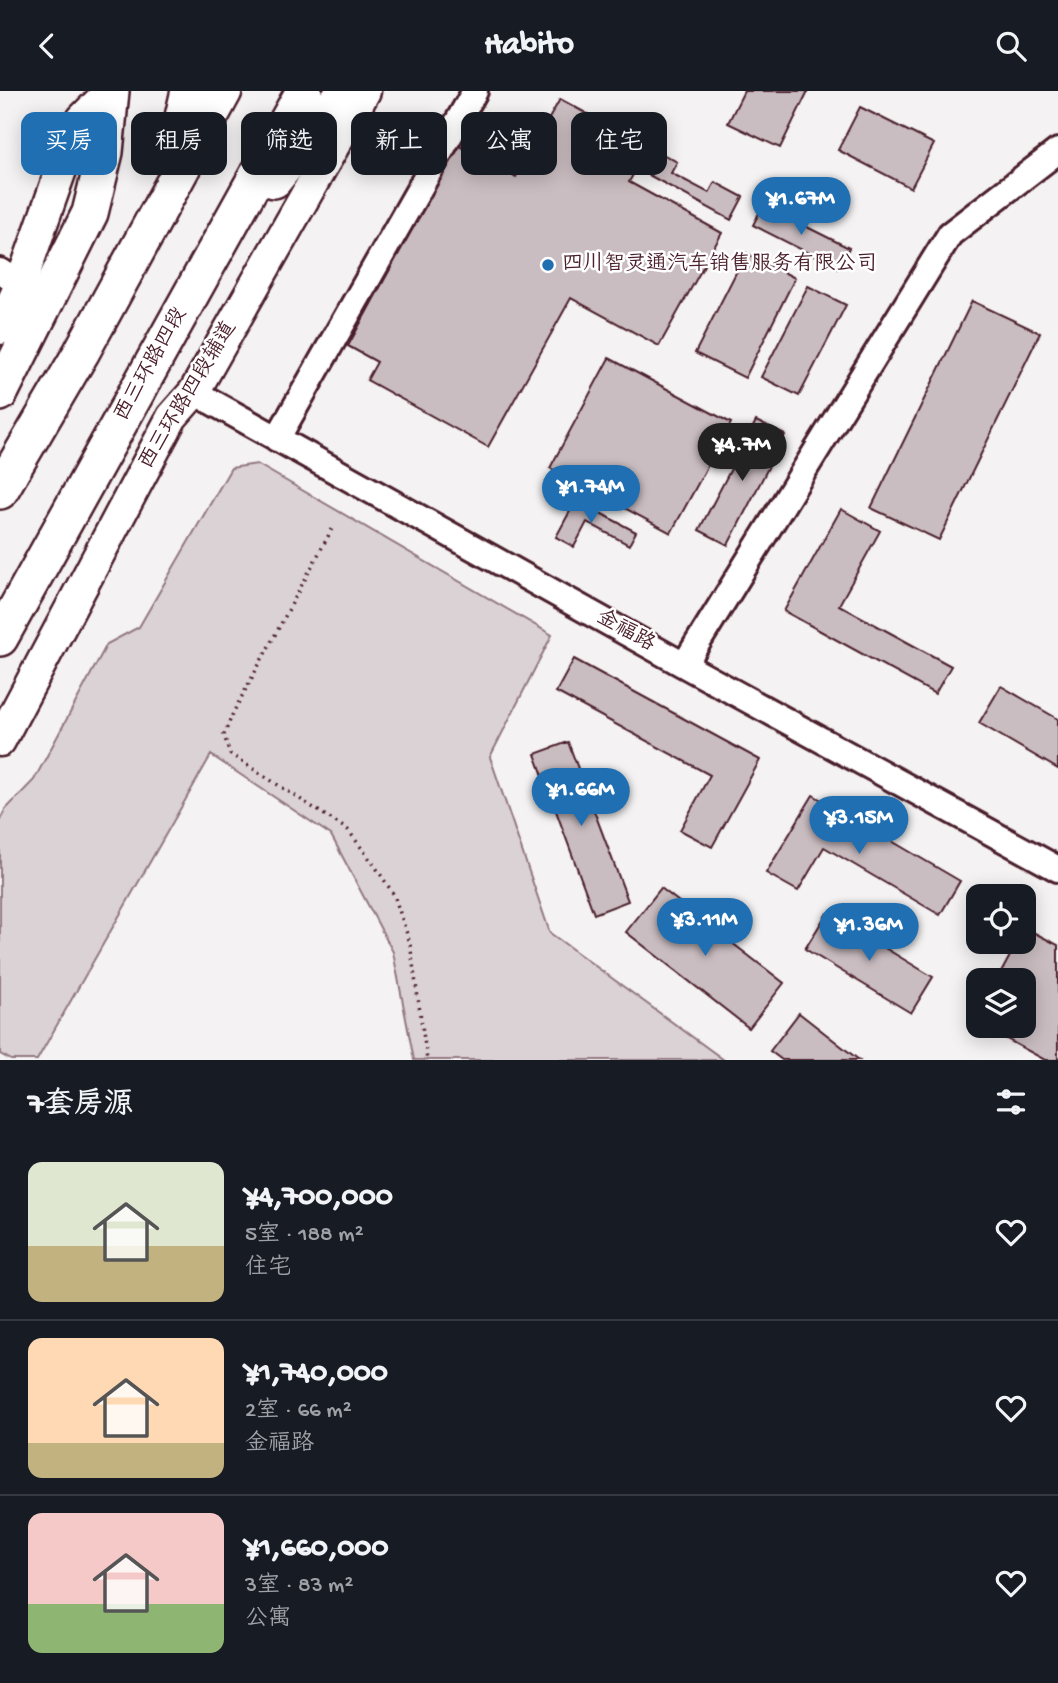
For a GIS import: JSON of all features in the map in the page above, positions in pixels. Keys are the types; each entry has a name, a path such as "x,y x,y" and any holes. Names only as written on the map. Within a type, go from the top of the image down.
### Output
{"highway":[{"path":"166,195 189,91"},
{"path":"0,491 81,353 224,91"},
{"name":"西三环路四段","path":"0,638 304,91"},
{"path":"213,257 345,91"},
{"path":"0,393 90,213 105,152 106,94"}],"main road":[{"name":"西三环路四段辅道","path":"0,741 172,417 194,392 365,91"},
{"path":"0,329 10,277 82,119 106,94"}],"street":[{"path":"277,439 475,91"},
{"path":"684,665 950,234 1058,151"},
{"name":"金福路","path":"194,392 684,665 1058,869"}],"path":[{"path":"332,529 233,713 224,735 230,754 348,830 382,875 394,895 410,943 427,1060"}],"shaded area":[{"path":"257,464 552,635 490,757 550,933 724,1060 414,1060 393,952 331,835 211,755 37,1060 11,1060 0,1054 0,820 5,810 34,780 107,644 139,627 231,468"}],"building":[{"path":"744,91 808,91 780,148 728,123"},
{"name":"四川智灵通汽车销售服务有限公司","path":"560,99 584,112 571,112 571,175 633,175 629,182 722,233 659,346 571,298 488,447 367,380 377,362 348,346 442,175 447,175 447,165 458,145 461,147 461,175 557,175 557,112 553,112"},
{"path":"860,107 934,144 911,188 838,150"},
{"path":"667,156 677,162 671,173 709,193 715,182 743,197 731,220 649,175 667,175"},
{"path":"763,205 849,248 838,268 753,225"},
{"path":"746,253 795,278 745,378 695,353"},
{"path":"808,286 846,305 799,396 761,377"},
{"path":"972,301 1040,333 939,540 871,508"},
{"path":"609,358 731,423 671,533 550,468"},
{"path":"756,421 785,435 728,545 699,530"},
{"path":"576,500 636,532 629,545 587,522 574,547 556,537"},
{"path":"841,509 880,531 839,605 951,666 935,694 784,611"},
{"path":"574,659 760,760 712,847 680,830 710,775 556,692"},
{"path":"1001,686 1058,719 1058,769 979,723"},
{"path":"568,742 628,901 594,914 535,754"},
{"path":"813,795 960,881 940,915 824,847 798,891 766,873"},
{"path":"661,888 784,983 749,1028 626,932"},
{"path":"827,913 933,977 911,1013 805,949"},
{"path":"1036,934 1058,945 1058,1060 1045,1060 1005,1038 1036,1038 1036,968 1003,968 1011,954 1036,954"},
{"path":"799,1013 859,1060 782,1060 770,1051"}],"place":[{"name":"四川智灵通汽车销售服务有限公司","path":"548,265"}]}
